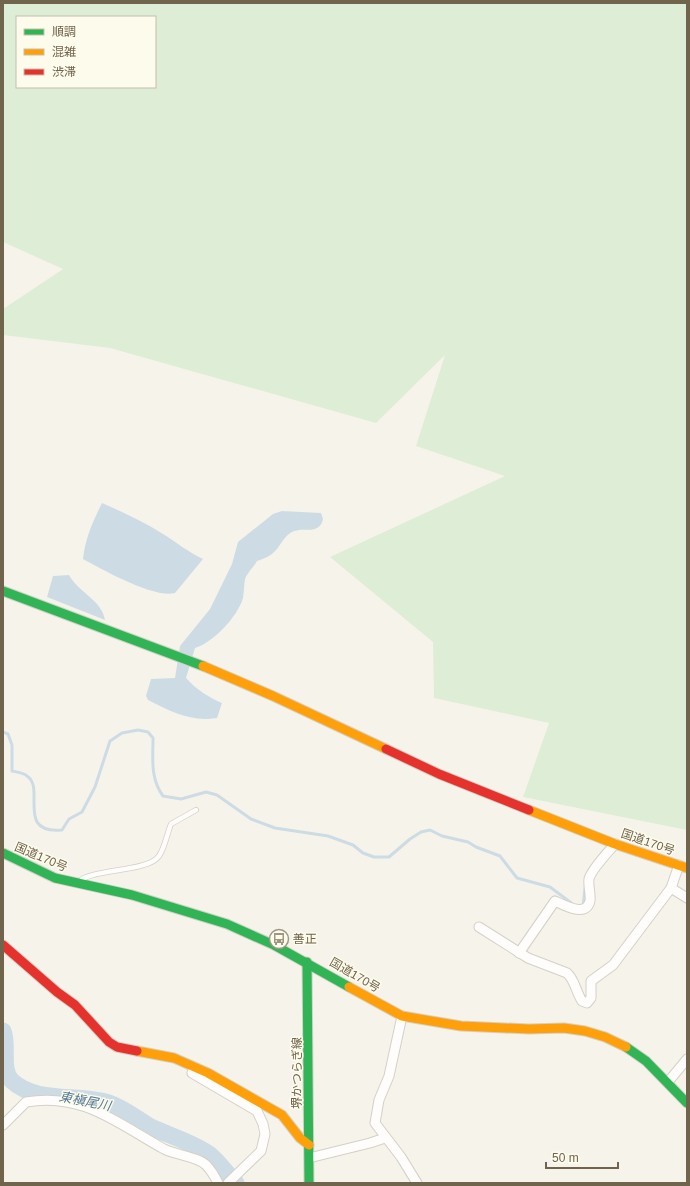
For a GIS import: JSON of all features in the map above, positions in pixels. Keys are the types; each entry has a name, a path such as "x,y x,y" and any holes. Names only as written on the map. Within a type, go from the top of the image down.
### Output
{"main road":[{"name":"国道170号","path":"3,590 198,664 273,696 439,774 614,844 683,867"},
{"name":"国道170号","path":"3,853 55,878 171,906 226,924 274,945 307,962 402,1016 461,1026 529,1029 564,1028 585,1031 625,1046 646,1061 687,1103"},
{"path":"3,945 56,992 75,1005 109,1042 117,1047 174,1058 208,1073 282,1115 290,1123 300,1140 309,1145"},
{"name":"堺かつらぎ線","path":"307,962 310,1183"}],"street":[{"path":"519,953 555,901 572,909 582,910 586,907 590,902 589,878 614,844"},
{"path":"479,927 528,958 567,973 572,977 578,995 582,1001 587,1003 591,998 591,981 613,964 671,888 683,867"},
{"path":"671,888 687,898"},
{"path":"402,1016 389,1076 379,1100 375,1123 401,1157 417,1183"},
{"path":"668,1082 687,1059"},
{"path":"194,1067 192,1073 257,1111 263,1124 265,1134 261,1151 228,1183"},
{"path":"3,1125 26,1102 58,1101 80,1104 95,1109 112,1118 166,1150 202,1162 207,1166 218,1183"},
{"path":"309,1158 385,1138"}],"lane":[{"path":"76,882 86,877 125,868 139,868 158,857 171,824 196,810"}],"green space":[{"path":"3,3 687,3 687,830 523,797 549,723 434,698 433,642 330,557 505,476 416,446 445,355 376,423 110,348 3,335 3,309 63,269 3,242"}],"shaded area":[{"path":"102,503 148,525 203,559 175,593 166,594 142,588 83,559 90,530"},
{"path":"282,511 321,513 323,519 321,524 315,529 297,530 292,532 271,555 257,561 247,574 243,598 236,613 217,635 195,648 186,678 203,693 222,703 217,718 198,719 181,715 148,700 146,696 151,679 175,678 180,646 210,609 232,564 238,542 273,514"},
{"path":"69,575 78,586 95,601 103,613 105,620 47,597 53,576"}],"waterway":[{"path":"3,732 8,734 12,745 12,771 26,775 32,782 34,790 35,818 39,825 48,829 62,830 69,819 82,812 95,787 110,741 122,733 138,730 148,732 153,738 154,775 163,796 181,799 206,792 217,795 251,819 275,828 328,836 353,845 363,853 374,857 389,857 410,839 421,832 430,830 442,836 468,842 476,847 500,856 517,878 550,887 574,905"},
{"path":"581,907 583,907 585,888"},
{"name":"東槇尾川","path":"3,1031 5,1037 6,1070 12,1081 22,1088 33,1093 97,1100 115,1105 151,1127 209,1154 236,1183"}],"traffic: fast":[{"path":"3,591 203,666"},
{"path":"3,853 55,878 132,895 227,924 274,945 349,987"},
{"path":"307,962 309,1183"},
{"path":"626,1047 646,1061 687,1103"}],"traffic: slow":[{"path":"203,666 273,696 386,749"},
{"path":"529,810 615,844 687,868"},
{"path":"349,987 402,1016 461,1026 529,1029 564,1028 585,1031 605,1037 626,1047"},
{"path":"137,1051 174,1058 208,1073 282,1115 300,1138 309,1145"}],"traffic: jam":[{"path":"386,749 439,774 529,810"},
{"path":"3,945 57,992 75,1005 109,1042 117,1047 137,1051"}],"place":[{"name":"善正","path":"279,939"}]}
